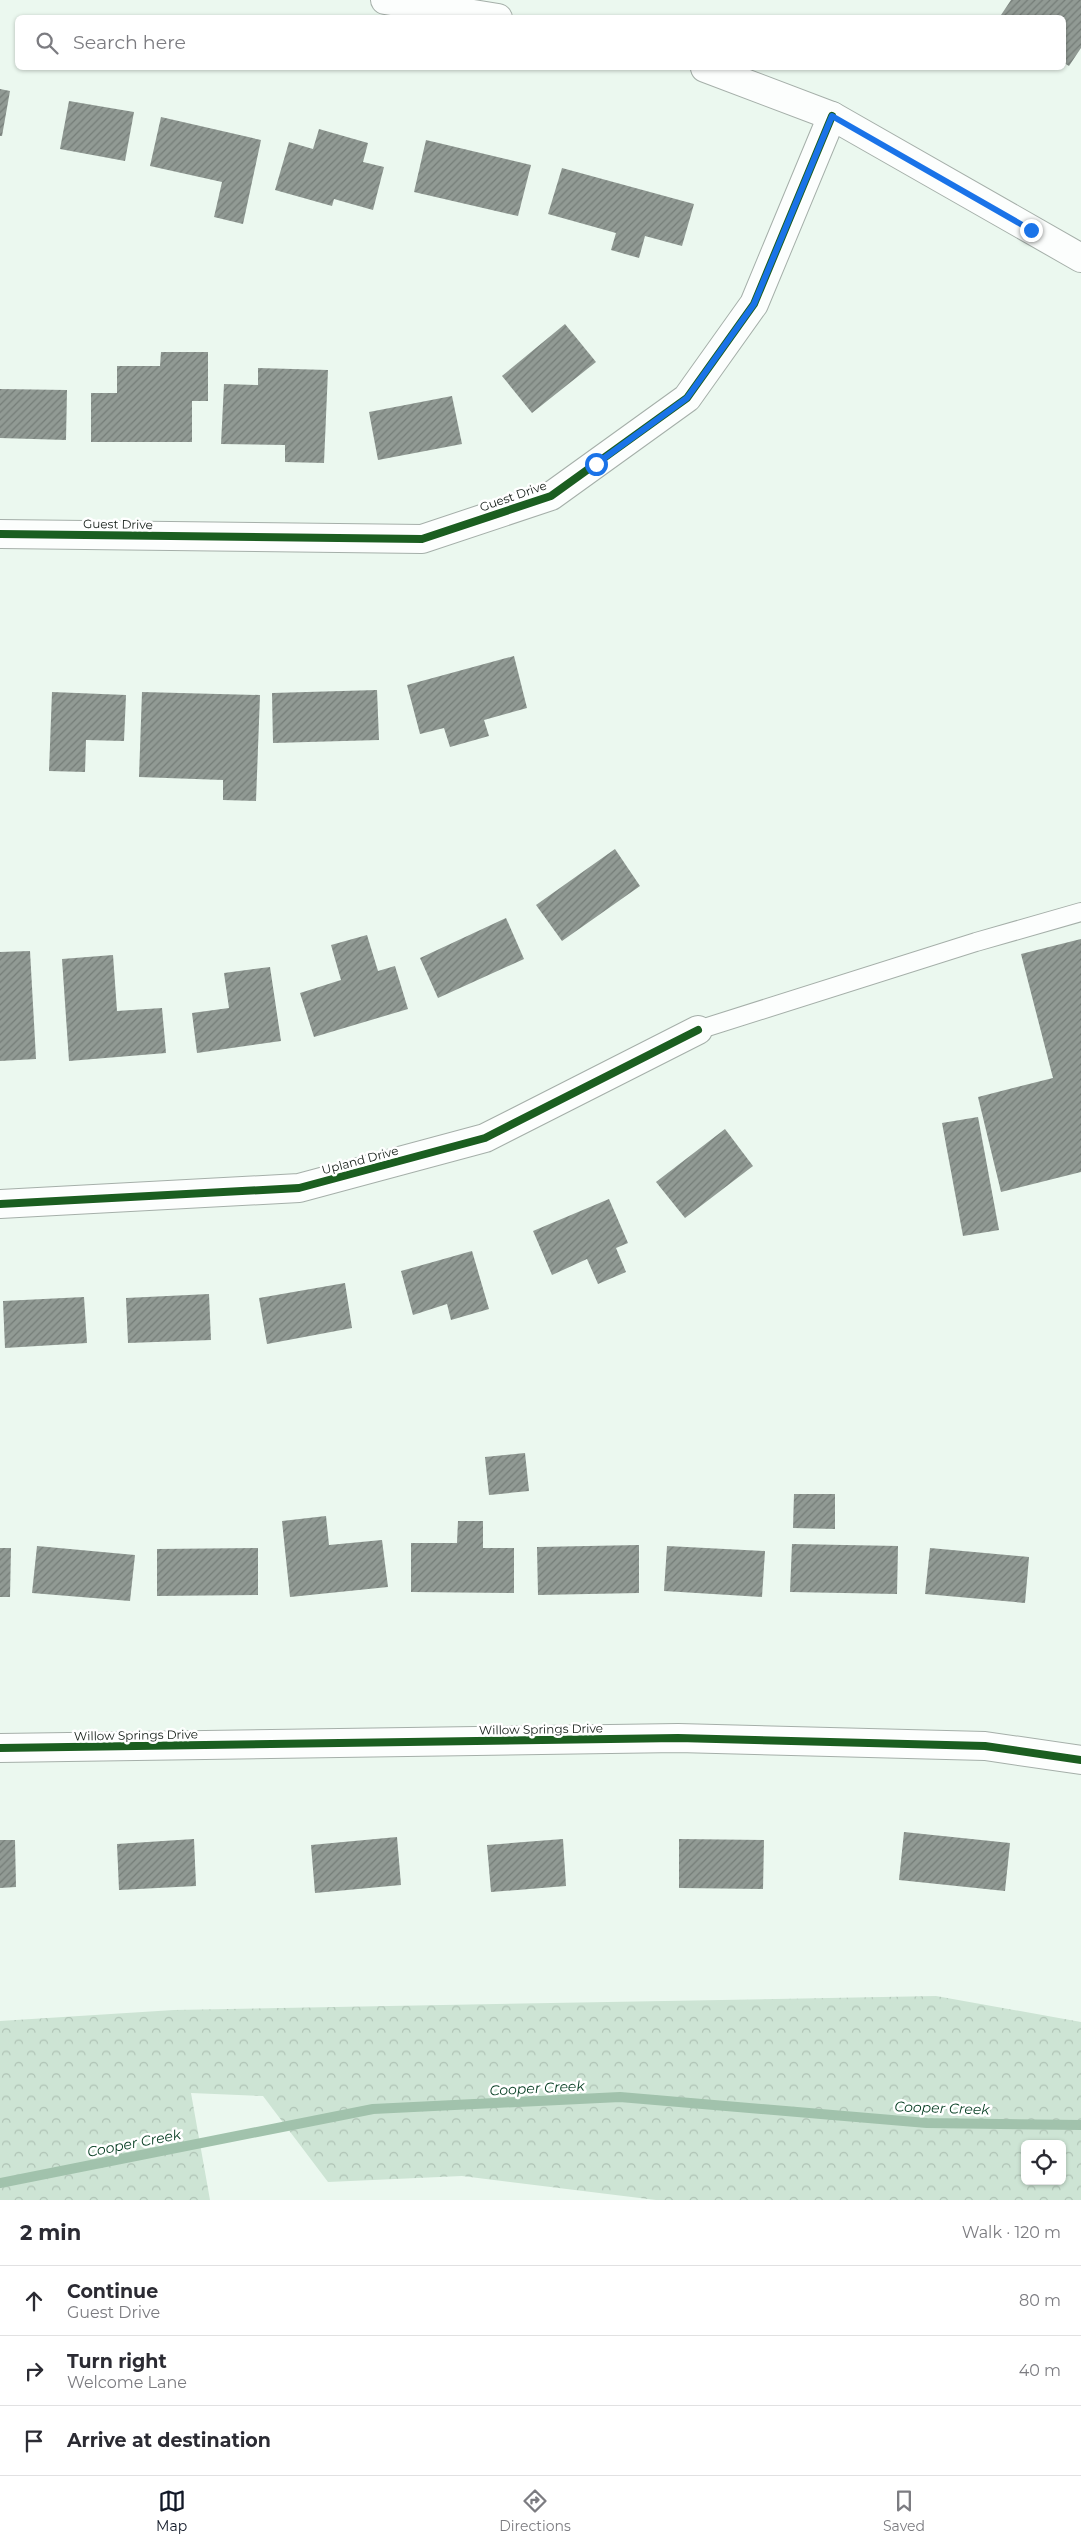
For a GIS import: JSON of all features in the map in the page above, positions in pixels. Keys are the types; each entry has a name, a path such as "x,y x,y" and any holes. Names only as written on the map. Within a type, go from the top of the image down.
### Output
{"street":[{"path":"385,0 479,15"},
{"path":"710,70 832,116 1081,258"},
{"name":"Guest Drive","path":"0,534 422,539 551,496 687,398 754,304 832,116"},
{"name":"Upland Drive","path":"0,1204 299,1188 485,1138 698,1030"},
{"name":"Willow Springs Drive","path":"0,1748 678,1738 985,1746 1081,1760"}],"lane":[{"path":"698,1030 976,942 1081,912"}],"green space":[{"path":"936,1996 1081,2022 1081,2200 656,2200 462,2176 328,2182 263,2096 191,2093 210,2200 0,2200 0,2021 174,2010"}],"building":[{"path":"1011,0 1081,0 1081,48 1069,66 1066,64 1066,15 1001,15"},
{"path":"0,89 10,91 2,136 0,136"},
{"path":"69,101 134,112 125,161 60,149"},
{"path":"161,117 261,140 243,224 214,217 222,182 150,166"},
{"path":"319,129 368,143 363,162 384,167 373,210 334,199 332,206 275,190 289,142 313,149"},
{"path":"426,140 531,165 518,216 414,192"},
{"path":"562,168 694,204 682,246 645,236 639,258 611,250 616,233 548,214"},
{"path":"565,324 596,362 532,413 502,376"},
{"path":"161,352 208,352 208,401 192,401 192,442 91,442 91,393 117,393 117,366 160,366"},
{"path":"258,368 328,370 324,463 285,462 285,445 221,444 224,384 258,385"},
{"path":"0,389 67,390 66,440 0,438"},
{"path":"452,396 462,444 378,460 369,412"},
{"path":"514,656 527,708 484,720 489,736 450,747 444,728 420,734 407,685"},
{"path":"377,690 379,740 273,743 272,693"},
{"path":"52,692 126,695 124,741 86,740 85,772 49,771"},
{"path":"142,692 260,695 256,801 223,800 223,780 139,777"},
{"path":"615,849 640,886 562,941 536,905"},
{"path":"506,918 524,959 438,998 420,958"},
{"path":"367,935 378,971 395,966 408,1009 314,1037 300,993 341,980 331,945"},
{"path":"1081,939 1081,1172 1001,1192 978,1097 1053,1078 1021,954"},
{"path":"30,951 36,1059 0,1061 0,952"},
{"path":"113,955 117,1011 162,1008 166,1053 69,1061 62,959"},
{"path":"270,967 281,1041 197,1053 192,1013 229,1008 224,973"},
{"path":"978,1117 999,1230 963,1236 942,1123"},
{"path":"725,1129 753,1166 685,1218 656,1182"},
{"path":"609,1199 628,1243 616,1248 626,1272 598,1284 587,1259 552,1275 533,1231"},
{"path":"472,1251 489,1309 451,1320 447,1304 413,1315 401,1271"},
{"path":"345,1283 352,1328 267,1344 259,1298"},
{"path":"209,1294 211,1340 128,1343 126,1298"},
{"path":"84,1297 87,1343 5,1348 3,1301"},
{"path":"525,1453 529,1491 489,1495 485,1457"},
{"path":"794,1494 835,1494 835,1529 793,1528"},
{"path":"326,1516 329,1545 382,1540 388,1587 290,1597 282,1521"},
{"path":"458,1521 483,1521 483,1548 514,1548 514,1593 411,1592 411,1543 457,1543"},
{"path":"792,1544 898,1546 897,1594 790,1592"},
{"path":"639,1545 639,1593 538,1595 537,1547"},
{"path":"37,1546 135,1555 130,1601 32,1593"},
{"path":"667,1546 765,1551 762,1597 664,1591"},
{"path":"0,1548 11,1548 10,1597 0,1597"},
{"path":"258,1548 258,1595 157,1596 157,1549"},
{"path":"930,1548 1029,1557 1025,1603 925,1594"},
{"path":"904,1832 1010,1843 1005,1891 899,1880"},
{"path":"397,1837 401,1885 315,1893 311,1845"},
{"path":"194,1839 196,1886 119,1890 117,1844"},
{"path":"563,1839 566,1886 491,1892 487,1845"},
{"path":"679,1839 764,1840 763,1889 679,1888"},
{"path":"0,1840 15,1840 16,1887 0,1888"}],"waterway":[{"name":"Cooper Creek","path":"0,2183 373,2109 620,2097 927,2123 1081,2125"}],"cycle path":[{"path":"0,534 422,539 551,496 687,398 754,304 832,116"},
{"path":"0,1204 299,1188 485,1138 698,1030"},
{"path":"0,1748 678,1738 985,1746 1081,1760"}],"route":[{"path":"596,464 687,398 754,304 832,116 1031,230"}]}
